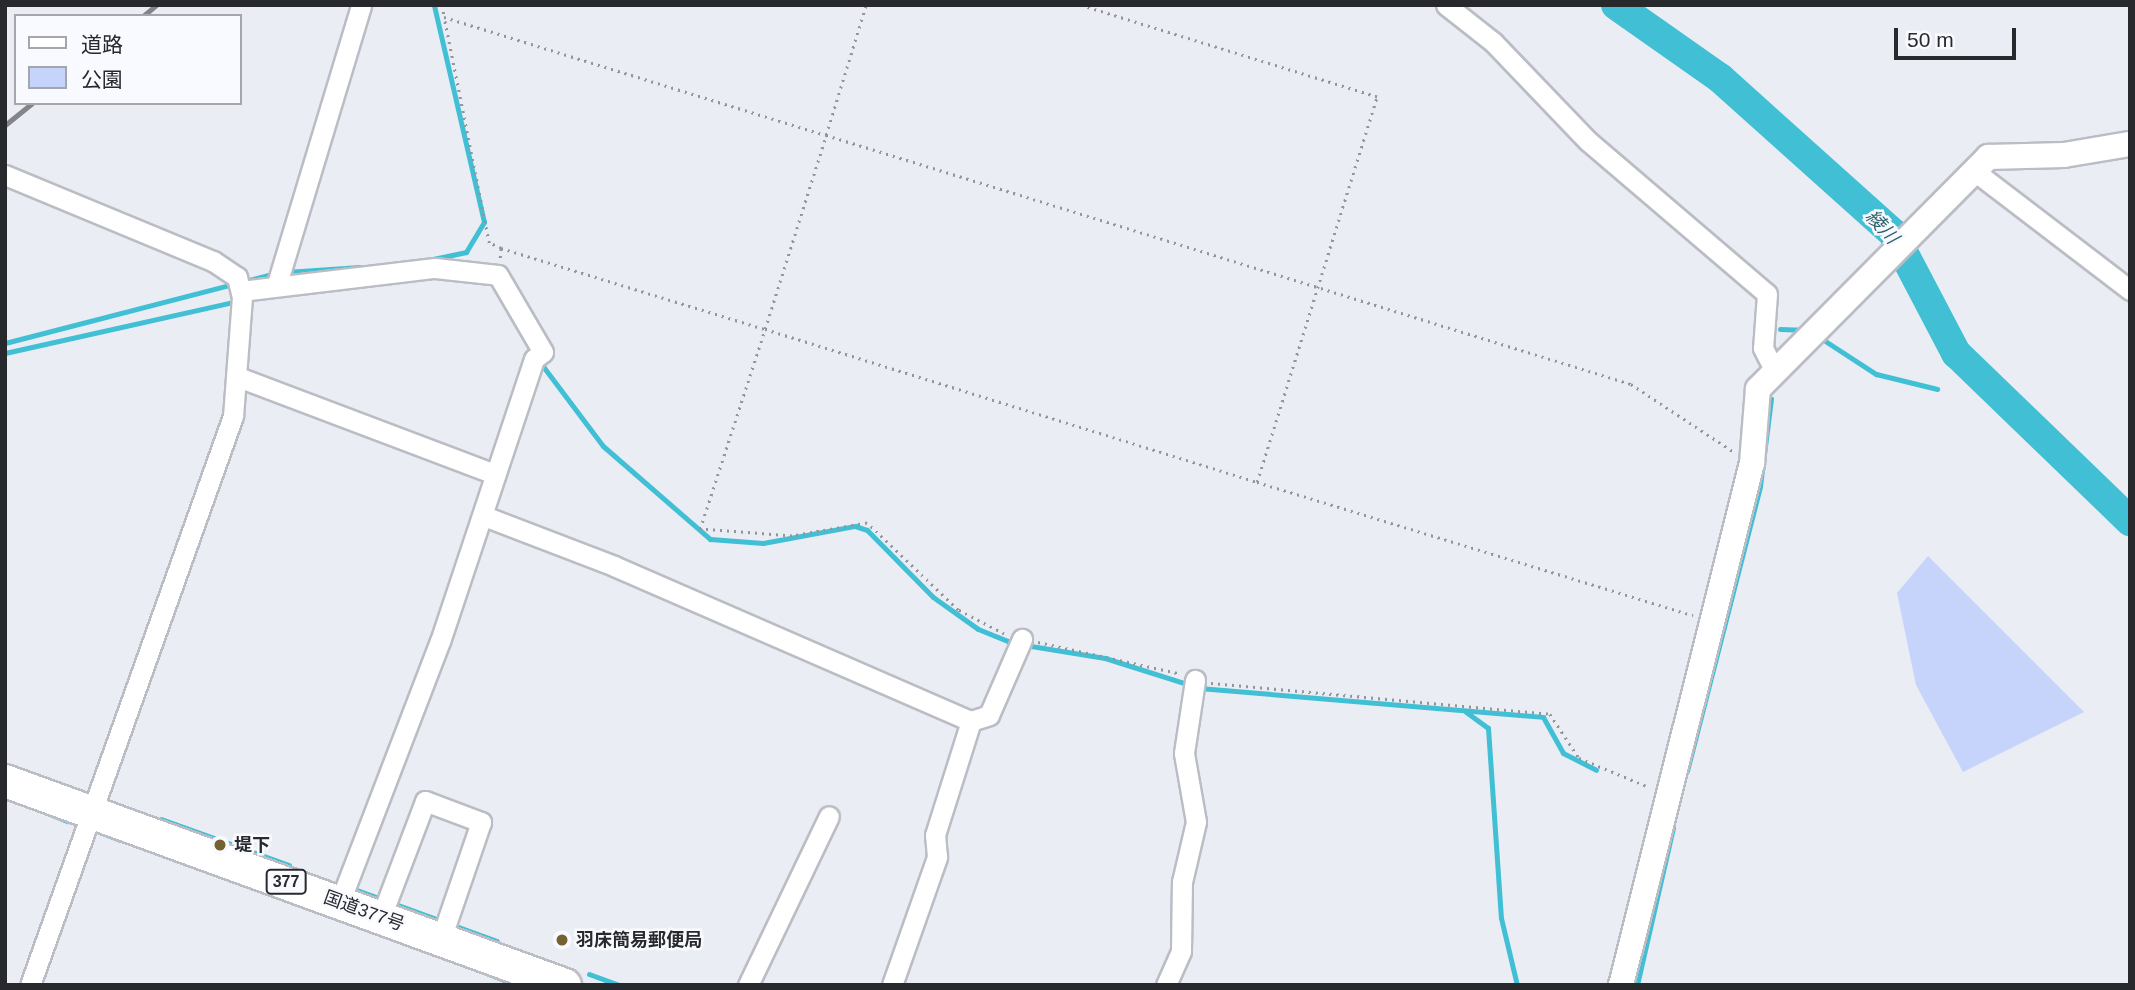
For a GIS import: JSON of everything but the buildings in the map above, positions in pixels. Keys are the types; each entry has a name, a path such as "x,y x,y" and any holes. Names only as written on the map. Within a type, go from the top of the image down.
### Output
{"highway":[{"name":"国道377号","path":"5,781 340,902 386,906 445,927 565,985"}],"street":[{"path":"278,275 321,156 361,5"},
{"path":"1446,5 1493,42 1588,141 1768,294 1763,348 1780,367"},
{"path":"1621,985 1752,463 1758,389 1967,175 1988,157 2007,153 2064,155 2130,144"},
{"path":"5,175 213,261 240,291 238,377 229,429 30,985"},
{"path":"1967,175 2130,290"},
{"path":"240,291 278,275 435,268 498,275 536,357 495,474 484,516 340,902"},
{"path":"238,377 495,474"},
{"path":"484,516 614,566 971,721 989,715 1021,644"},
{"path":"1166,985 1181,951 1182,882 1196,822 1184,753 1195,684"},
{"path":"892,985 937,857 935,835 971,721"},
{"path":"386,906 425,800 481,822 445,927"},
{"path":"748,985 829,816"}],"path":[{"path":"443,5 489,243 1713,621"},
{"path":"866,5 700,529 792,536 867,523 958,610 1021,644 1115,654 1195,684 1550,714 1579,758 1670,796"},
{"path":"1079,5 1377,97 1257,482"},
{"path":"444,17 1631,384 1752,463"},
{"path":"498,275 501,248"}],"green space":[{"path":"1928,556 2084,712 1963,772 1916,685 1897,593"}],"waterway":[{"path":"433,259 466,252 484,222 434,5"},
{"name":"綾川","path":"1616,5 1720,78 1893,233 1956,353 2130,521"},
{"path":"286,272 360,267"},
{"path":"5,343 276,273"},
{"path":"5,353 238,301"},
{"path":"1780,329 1808,330"},
{"path":"1819,337 1876,374 1937,389"},
{"path":"539,361 603,446 710,539 763,543 855,526 867,530 933,597 978,629 1012,643 1105,658 1190,685"},
{"path":"1687,771 1760,486 1771,399"},
{"path":"1199,688 1543,717 1563,753 1596,770"},
{"path":"1466,712 1488,728 1501,918 1517,985"},
{"path":"47,813 67,821"},
{"path":"161,819 289,865"},
{"path":"1637,985 1673,828"},
{"path":"107,835 120,840"},
{"path":"354,889 497,941"},
{"path":"469,966 516,985"},
{"path":"589,974 620,985"}],"railway":[{"path":"145,14 156,5"},
{"path":"5,125 30,105"}],"place":[{"name":"堤下","path":"220,845"},
{"name":"羽床簡易郵便局","path":"562,940"}]}
